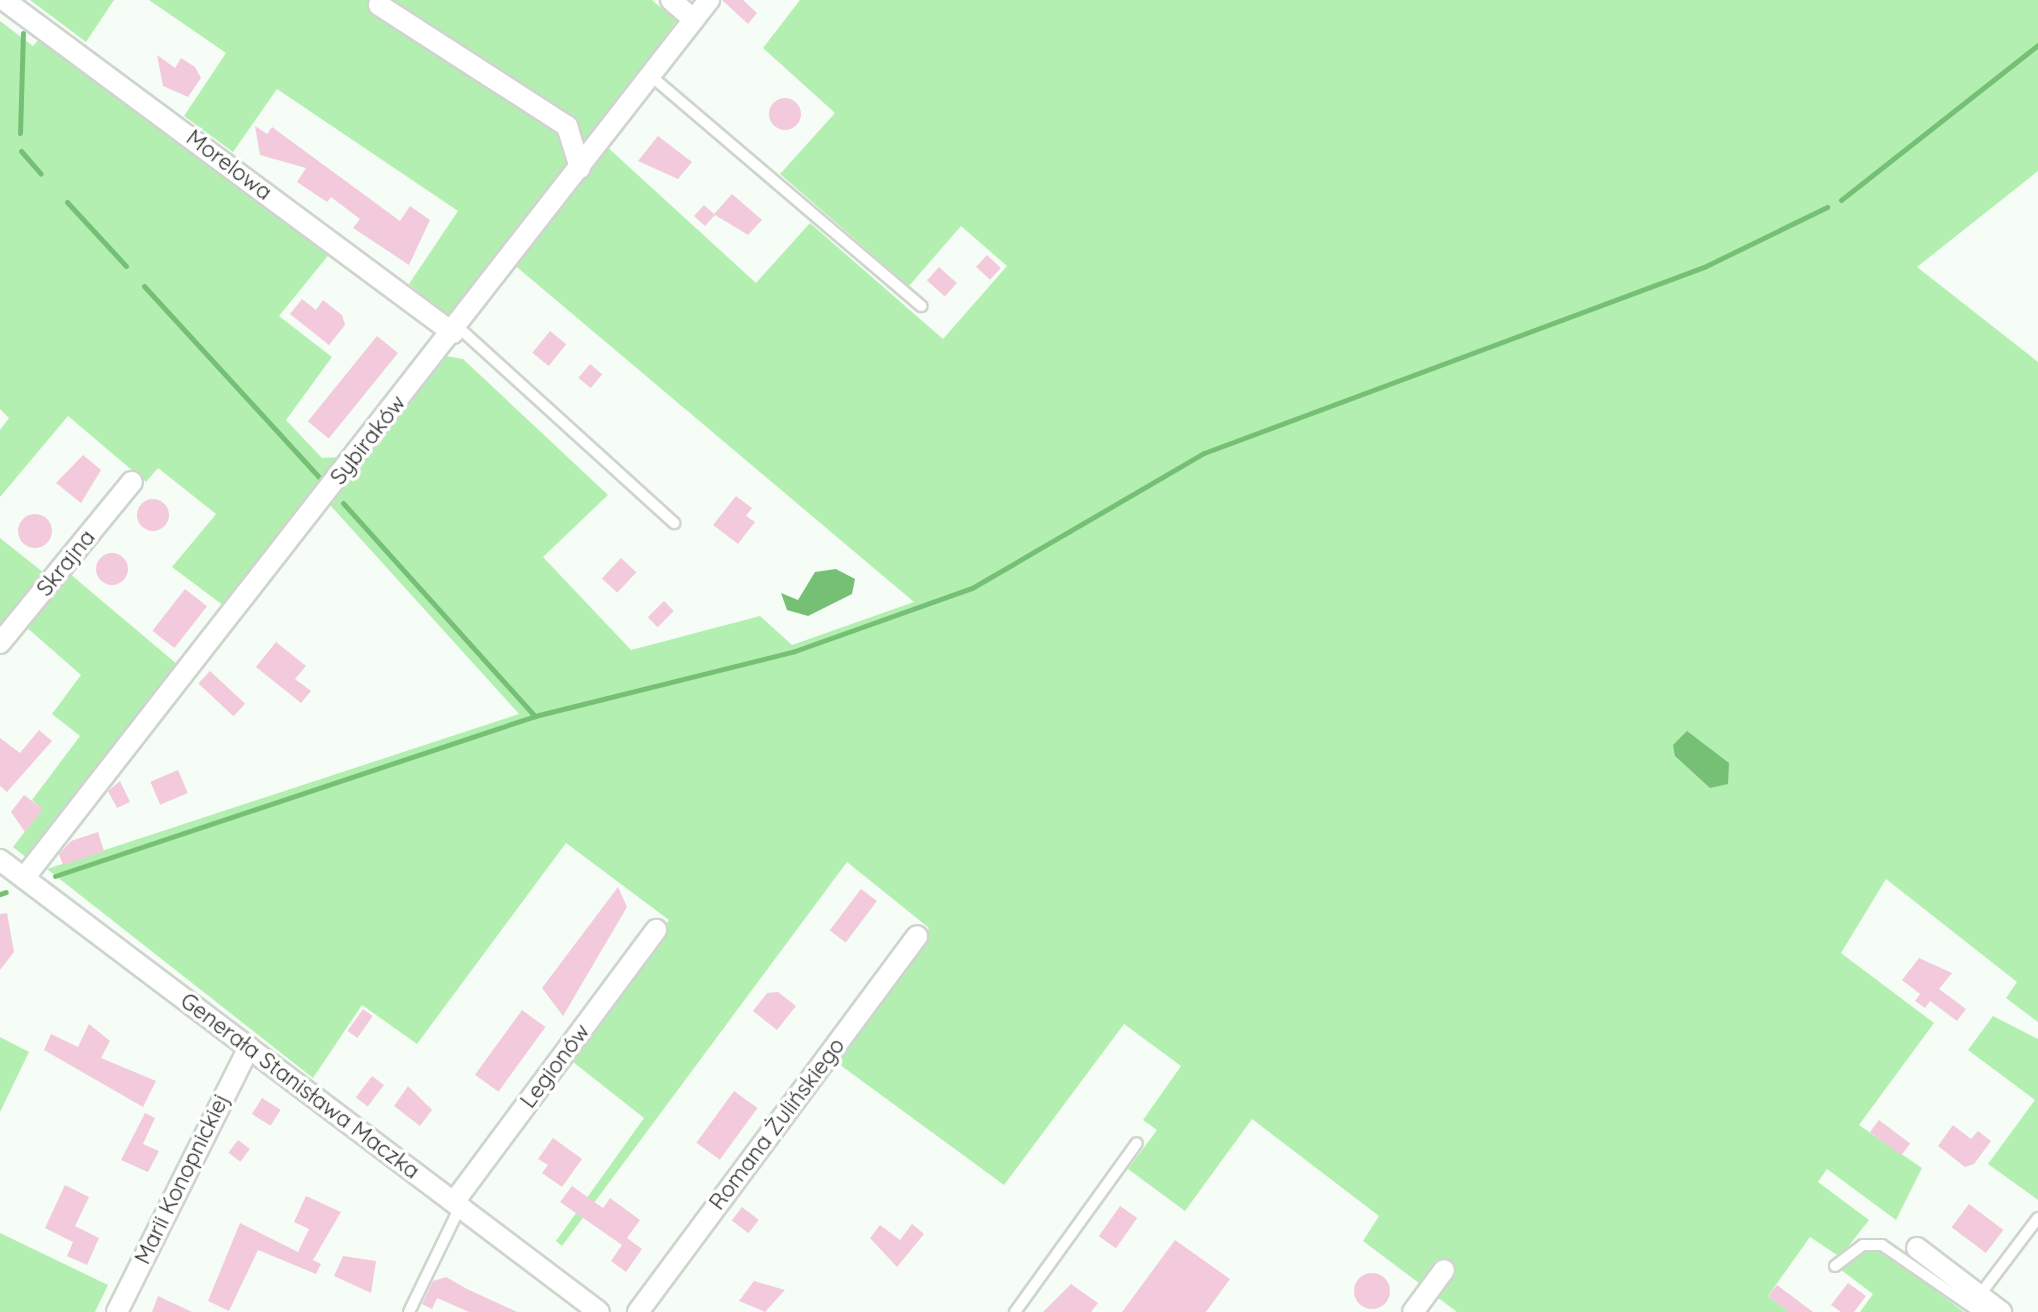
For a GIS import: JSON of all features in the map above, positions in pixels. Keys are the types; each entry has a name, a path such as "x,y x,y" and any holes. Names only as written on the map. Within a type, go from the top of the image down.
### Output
{"street":[{"name":"Morelowa","path":"4,0 455,330"},
{"path":"671,0 694,20"},
{"name":"Sybiraków","path":"24,878 455,330 709,0"},
{"path":"379,5 567,126 580,168"},
{"name":"Skrajna","path":"0,643 132,482"},
{"name":"Generała Stanisława Maczka","path":"0,860 599,1312"},
{"name":"Legionów","path":"457,1205 656,930"},
{"name":"Romana Żulińskiego","path":"638,1312 917,936"},
{"name":"Marii Konopnickiej","path":"117,1312 249,1047"},
{"path":"1917,1248 1979,1304 2001,1312"},
{"path":"1413,1312 1444,1270"}],"lane":[{"path":"651,76 921,306"},
{"path":"455,330 674,523"},
{"path":"1015,1312 1137,1143"},
{"path":"409,1312 457,1205"},
{"path":"1835,1266 1863,1245 1882,1245 1979,1304 2038,1218"}],"shaded area":[{"path":"30,0 114,0 86,42"},
{"path":"149,0 377,0 563,131 573,170 452,319 409,284 458,211 277,89 233,152 184,116 226,53"},
{"path":"385,0 652,0 676,21 582,154 578,125"},
{"path":"800,0 2038,0 2038,171 1917,267 2038,362 2038,1022 2006,998 2017,982 1886,879 1841,953 1934,1023 1859,1125 1922,1168 1896,1220 1827,1169 1818,1182 1869,1220 1840,1257 1810,1237 1768,1296 1789,1312 1457,1312 1433,1294 1451,1270 1437,1259 1419,1283 1363,1241 1379,1216 1252,1119 1185,1211 1128,1169 1157,1130 1143,1120 1181,1066 1124,1024 1004,1185 832,1059 929,928 847,862 562,1246 556,1241 644,1118 568,1058 669,920 566,843 417,1044 362,1005 313,1078 47,869 519,714 330,505 446,356 463,359 608,495 543,557 631,650 760,616 792,645 914,602 512,263 605,145 756,283 810,223 943,339 1007,266 961,226 909,286 780,174 835,113 763,48"},
{"path":"0,21 33,46 42,36 331,252 279,316 332,357 286,420 322,458 340,457 224,606 172,567 216,514 158,468 146,482 68,416 0,497 0,430 9,418 0,409"},
{"path":"0,538 44,573 0,625"},
{"path":"836,569 855,579 852,594 808,616 787,610 781,593 798,600 815,572"},
{"path":"69,573 178,665 27,858 13,847 42,809 32,800 80,736 52,714 81,675 25,626"},
{"path":"1687,731 1729,763 1728,784 1710,788 1675,756 1673,745"},
{"path":"1993,1016 2038,1039 2038,1200 1988,1164 2035,1100 1968,1050"},
{"path":"0,1037 29,1052 0,1112"},
{"path":"0,1233 108,1285 95,1312 0,1312"},
{"path":"1881,1251 1964,1312 1860,1312 1873,1294 1841,1270 1854,1253"}],"building":[{"path":"722,0 743,0 757,13 748,24"},
{"path":"157,55 175,68 181,58 195,67 201,78 188,97 163,86"},
{"path":"785,98 797,102 801,114 797,126 785,130 773,126 769,114 773,102"},
{"path":"255,126 267,134 272,127 400,221 410,206 430,220 409,265 353,228 360,219 331,197 327,202 297,182 306,168 260,155"},
{"path":"658,136 692,162 678,179 638,161"},
{"path":"732,194 762,220 748,235 715,215 705,226 694,216 704,205 714,214"},
{"path":"987,255 1001,268 990,280 976,267"},
{"path":"939,267 957,283 945,296 927,280"},
{"path":"302,299 316,310 323,300 342,315 345,325 329,345 290,314"},
{"path":"550,331 566,344 549,366 532,353"},
{"path":"377,336 398,353 329,438 308,421"},
{"path":"590,364 602,374 591,388 578,378"},
{"path":"83,455 101,470 81,503 56,483"},
{"path":"736,496 752,508 746,516 755,522 738,544 713,525"},
{"path":"153,499 164,504 169,515 164,526 153,531 142,526 137,515 142,504"},
{"path":"35,514 47,519 52,531 47,543 35,548 23,543 18,531 23,519"},
{"path":"112,553 123,558 128,569 123,580 112,585 101,580 96,569 101,558"},
{"path":"621,558 636,572 617,593 602,578"},
{"path":"185,589 207,606 174,648 152,631"},
{"path":"664,601 674,611 658,627 648,617"},
{"path":"276,642 306,666 295,679 311,691 301,703 256,667"},
{"path":"210,671 245,704 234,716 198,683"},
{"path":"39,730 52,741 7,792 0,786 0,738 20,753"},
{"path":"178,770 188,793 160,805 150,782"},
{"path":"120,781 130,802 117,808 108,791"},
{"path":"24,795 43,809 25,832 11,812"},
{"path":"98,832 104,851 63,865 59,854 71,841"},
{"path":"618,887 627,907 563,1016 542,988"},
{"path":"861,889 877,901 846,943 830,931"},
{"path":"7,913 14,952 0,970 0,914"},
{"path":"1919,958 1952,973 1939,989 1966,1009 1957,1021 1930,1001 1925,1008 1915,1001 1920,994 1902,980"},
{"path":"778,992 796,1006 777,1030 753,1011 767,993"},
{"path":"363,1009 373,1016 357,1038 348,1031"},
{"path":"522,1010 545,1027 498,1092 475,1075"},
{"path":"89,1024 110,1041 101,1058 156,1081 143,1107 44,1050 51,1034 78,1047"},
{"path":"372,1076 384,1085 368,1107 356,1098"},
{"path":"408,1086 432,1110 420,1126 394,1106"},
{"path":"734,1091 757,1108 720,1160 696,1143"},
{"path":"262,1098 281,1110 271,1126 252,1114"},
{"path":"145,1113 155,1118 143,1144 159,1151 148,1172 121,1160"},
{"path":"1879,1120 1910,1143 1901,1155 1870,1132"},
{"path":"1953,1125 1971,1139 1978,1131 1991,1141 1974,1164 1965,1167 1938,1146"},
{"path":"553,1138 582,1159 562,1187 542,1173 548,1165 538,1159"},
{"path":"238,1140 250,1149 240,1162 228,1153"},
{"path":"65,1185 89,1197 75,1226 99,1238 87,1265 67,1256 73,1242 45,1228"},
{"path":"572,1186 603,1208 610,1198 640,1220 627,1238 642,1249 626,1272 611,1261 622,1245 560,1202"},
{"path":"306,1196 341,1212 313,1260 321,1264 316,1274 258,1250 229,1311 208,1301 240,1223 298,1252 309,1229 294,1222"},
{"path":"1969,1204 2003,1230 1986,1253 1952,1227"},
{"path":"1120,1206 1137,1218 1116,1248 1099,1236"},
{"path":"742,1207 759,1220 749,1233 732,1221"},
{"path":"912,1224 924,1234 897,1267 870,1238 880,1225 900,1240"},
{"path":"1175,1240 1230,1279 1206,1312 1122,1312"},
{"path":"343,1256 376,1261 371,1293 334,1276"},
{"path":"1372,1273 1385,1278 1390,1291 1385,1304 1372,1309 1359,1304 1354,1291 1359,1278"},
{"path":"446,1277 517,1312 469,1312 437,1298 432,1309 422,1304 433,1281"},
{"path":"754,1281 785,1290 765,1312 739,1301"},
{"path":"1848,1283 1866,1296 1854,1312 1841,1312 1831,1305"},
{"path":"1071,1284 1098,1303 1091,1312 1043,1312"},
{"path":"1777,1285 1813,1312 1789,1312 1768,1296"},
{"path":"158,1296 192,1312 152,1312"}],"waterway":[{"path":"20,133 23,33"},
{"path":"1841,200 2038,45"},
{"path":"21,151 41,174"},
{"path":"67,202 126,266"},
{"path":"55,876 535,716 795,651 972,588 1204,453 1704,267 1827,207"},
{"path":"144,286 320,478"},
{"path":"343,503 535,716"},
{"path":"0,894 6,892"}]}
